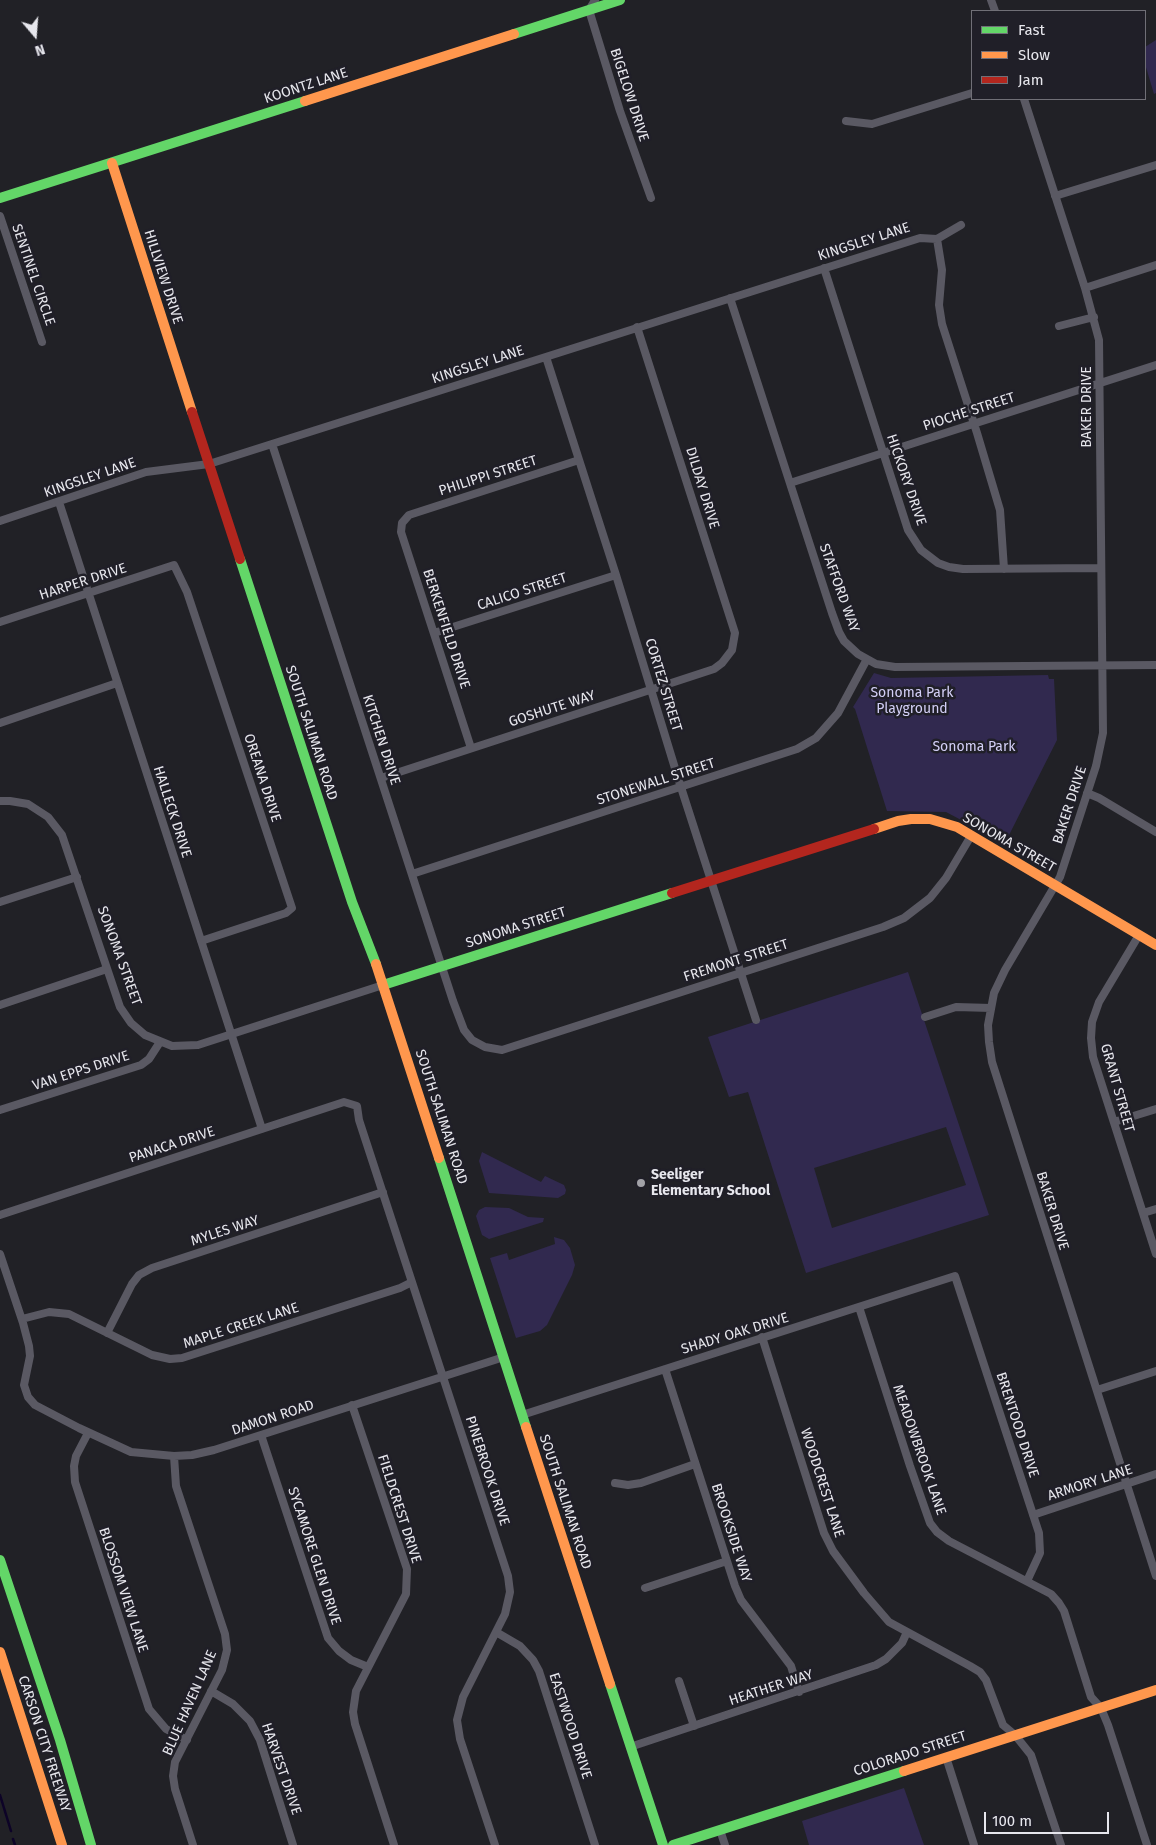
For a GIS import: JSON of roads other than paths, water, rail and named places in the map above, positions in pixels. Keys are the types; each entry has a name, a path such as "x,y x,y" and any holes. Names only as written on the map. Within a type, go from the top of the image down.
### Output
{"main road":[{"name":"KOONTZ LANE","path":"0,198 620,0"},
{"name":"HILLVIEW DRIVE","path":"112,163 187,399"},
{"name":"SOUTH SALIMAN ROAD","path":"187,399 210,464 349,893 383,985 663,1845"},
{"name":"SONOMA STREET","path":"383,985 898,821 930,819 952,825 1156,945"},
{"name":"CARSON CITY FREEWAY","path":"0,1560 60,1740"},
{"name":"CARSON CITY FREEWAY","path":"0,1652 62,1845"},
{"path":"12,1689 55,1845"},
{"name":"COLORADO STREET","path":"673,1845 1156,1690"},
{"path":"60,1740 91,1845"},
{"path":"60,1740 78,1776 98,1845"}],"street":[{"path":"589,10 595,0"},
{"name":"BIGELOW DRIVE","path":"589,10 620,111 651,198"},
{"path":"846,122 872,124 971,93"},
{"name":"BAKER DRIVE","path":"1024,100 1085,288 1099,340 1102,741 1063,866 1055,885 1004,970 994,994 988,1034 992,1062 1156,1576"},
{"path":"1056,196 1156,165"},
{"name":"SENTINEL CIRCLE","path":"0,216 42,342"},
{"name":"KINGSLEY LANE","path":"0,521 146,472 210,464 920,238 937,239 961,226"},
{"path":"937,239 942,270 939,305 942,324 1000,510 1004,569"},
{"path":"1085,288 1156,265"},
{"name":"HICKORY DRIVE","path":"824,268 908,530 921,550 938,563 963,569 1101,568"},
{"name":"STAFFORD WAY","path":"730,298 839,632 844,641 858,654 876,664 895,667 1156,665"},
{"path":"1059,326 1094,317"},
{"name":"DILDAY DRIVE","path":"637,327 735,634 734,643 728,657"},
{"name":"CORTEZ STREET","path":"546,356 710,880 756,1020"},
{"name":"PIOCHE STREET","path":"790,483 1156,365"},
{"name":"KITCHEN DRIVE","path":"272,444 442,966 464,1030 472,1040"},
{"name":"PHILIPPI STREET","path":"405,517 579,460"},
{"name":"HALLECK DRIVE","path":"59,502 116,683 262,1129"},
{"name":"BERKENFIELD DRIVE","path":"405,517 402,523 402,532 472,748"},
{"name":"HARPER DRIVE","path":"0,622 174,565"},
{"name":"OREANA DRIVE","path":"174,565 187,592 292,908 286,913 201,941"},
{"name":"CALICO STREET","path":"434,633 616,575"},
{"name":"GOSHUTE WAY","path":"381,778 714,670 728,657"},
{"name":"STONEWALL STREET","path":"412,874 797,749 816,738 838,713 867,659"},
{"path":"0,723 116,683"},
{"path":"1087,793 1099,798 1156,832"},
{"name":"SONOMA STREET","path":"0,801 28,804 48,817 62,834 120,1007 130,1023 145,1035 172,1046 198,1045 383,985"},
{"name":"FREMONT STREET","path":"472,1040 485,1048 502,1050 883,927 904,918 930,898 946,878 971,836"},
{"path":"0,902 77,877"},
{"name":"GRANT STREET","path":"1139,935 1099,1002 1092,1022 1091,1038 1093,1057 1156,1254"},
{"path":"0,1005 107,970"},
{"path":"925,1016 956,1007 991,1008"},
{"name":"VAN EPPS DRIVE","path":"0,1110 141,1065 149,1059 160,1042"},
{"name":"PANACA DRIVE","path":"0,1215 344,1102 352,1103"},
{"name":"PINEBROOK DRIVE","path":"352,1103 357,1106 359,1120 508,1576 510,1592 505,1614 463,1697 457,1720 460,1739 495,1845"},
{"path":"1114,1122 1156,1108"},
{"name":"MYLES WAY","path":"107,1333 132,1284 139,1276 152,1268 383,1192"},
{"path":"1143,1213 1156,1209"},
{"name":"DAMON ROAD","path":"0,1254 29,1346 30,1356 24,1385 26,1393 35,1405 88,1433 131,1452 174,1456 192,1455 214,1450 504,1357"},
{"name":"SHADY OAK DRIVE","path":"522,1415 955,1276"},
{"name":"BRENTOOD DRIVE","path":"955,1276 1039,1533 1041,1547 1034,1568 1027,1581"},
{"name":"MAPLE CREEK LANE","path":"22,1320 49,1312 69,1314 152,1355 170,1359 182,1358 400,1288 412,1282"},
{"name":"MEADOWBROOK LANE","path":"859,1307 930,1523 937,1532 949,1541 1027,1581 1050,1594 1059,1602 1064,1611 1091,1697 1101,1708 1147,1845"},
{"name":"WOODCREST LANE","path":"762,1337 828,1542 833,1551 882,1616 980,1672 990,1687 1003,1725 1015,1735 1031,1756 1060,1845"},
{"name":"BROOKSIDE WAY","path":"665,1369 727,1561 742,1600 790,1666 799,1692"},
{"path":"1097,1390 1156,1371"},
{"name":"FIELDCREST DRIVE","path":"352,1405 407,1569 406,1594 356,1691 353,1712 355,1724 394,1845"},
{"name":"BLOSSOM VIEW LANE","path":"88,1433 76,1456 74,1466 75,1482 149,1709 152,1715 166,1729 187,1740"},
{"name":"SYCAMORE GLEN DRIVE","path":"261,1435 328,1638 339,1651 351,1660 368,1667"},
{"name":"BLUE HAVEN LANE","path":"174,1456 176,1486 225,1634 227,1655 175,1762 173,1776 175,1789 193,1845"},
{"path":"614,1483 628,1486 641,1483 696,1464"},
{"name":"ARMORY LANE","path":"1033,1515 1156,1474"},
{"path":"645,1588 727,1561"},
{"name":"EASTWOOD DRIVE","path":"496,1632 520,1646 533,1660 539,1671 596,1845"},
{"name":"HEATHER WAY","path":"630,1747 876,1666 902,1643 907,1632"},
{"path":"679,1681 694,1726"},
{"name":"HARVEST DRIVE","path":"211,1691 233,1704 250,1721 260,1740 293,1845"},
{"path":"946,1757 974,1845"},
{"path":"720,1830 725,1845"}],"waterway":[{"path":"0,1795 11,1831"},
{"path":"13,1839 15,1845"}],"place":[{"name":"Seeliger Elementary School","path":"641,1183"}],"park label":[{"name":"Sonoma Park Playground","path":"912,702"},
{"name":"Sonoma Park","path":"974,747"}]}
